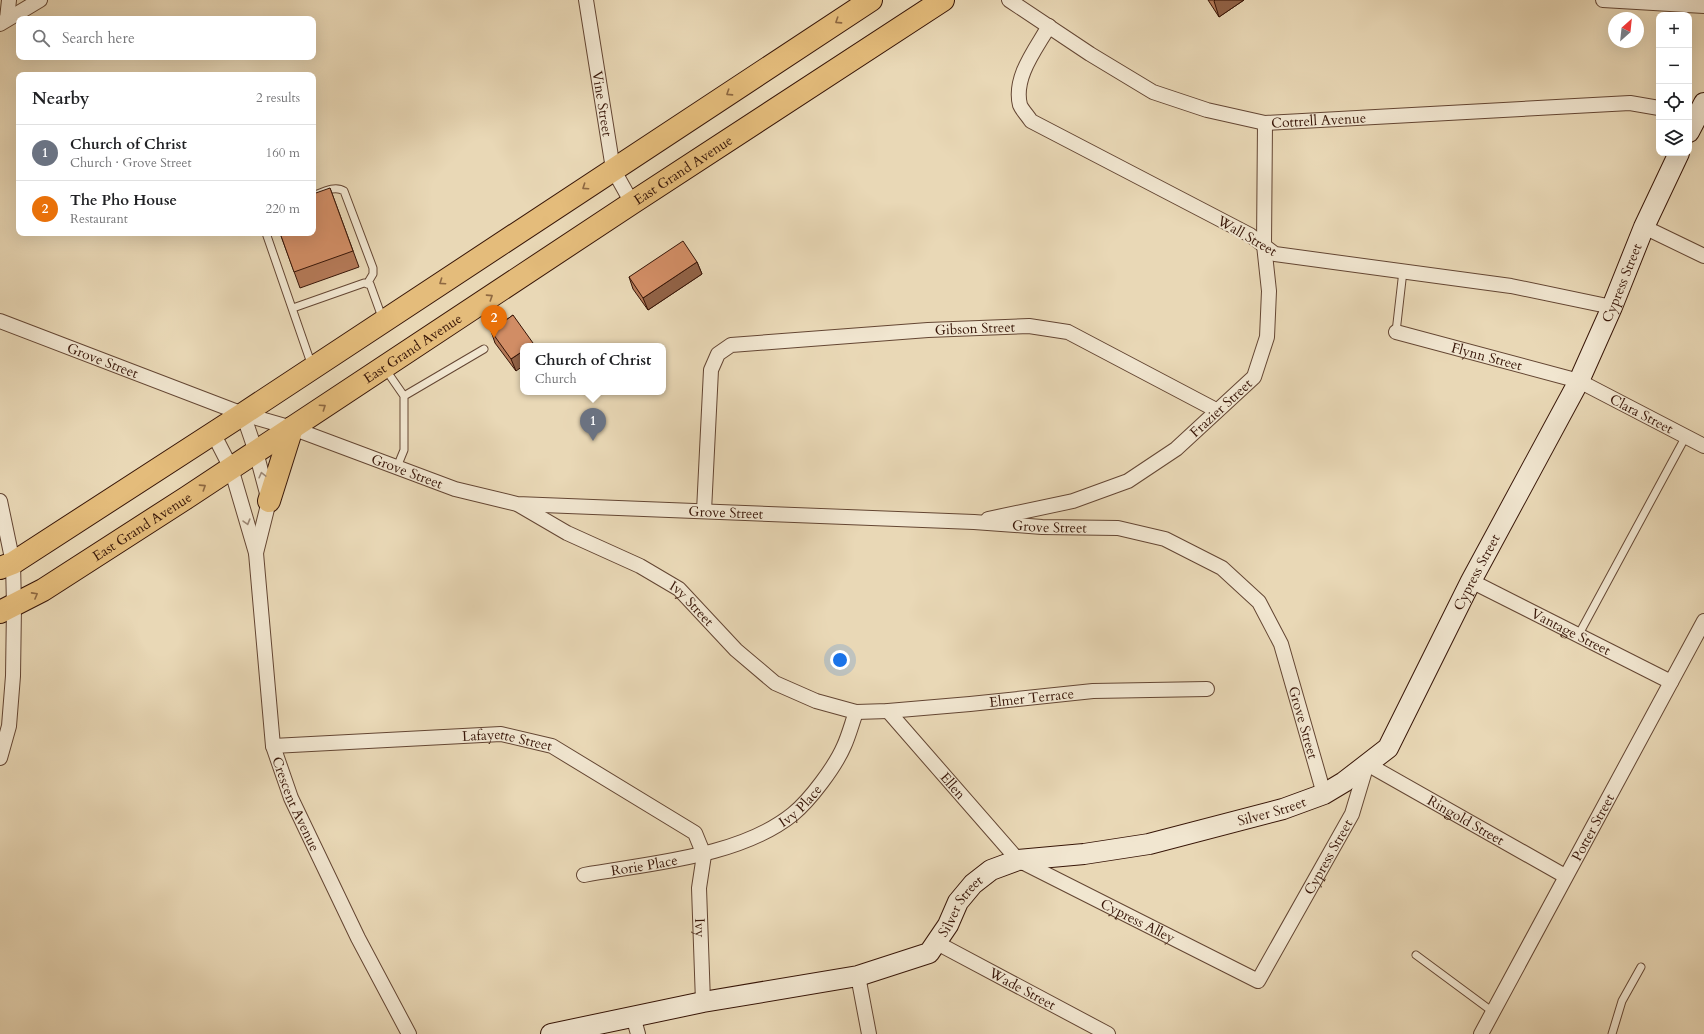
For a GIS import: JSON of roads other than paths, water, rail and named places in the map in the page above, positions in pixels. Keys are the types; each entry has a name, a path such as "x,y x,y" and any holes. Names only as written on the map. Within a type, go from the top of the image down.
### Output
{"main road":[{"name":"East Grand Avenue","path":"7,609 43,590 256,452 632,203 943,0"},
{"path":"6,566 243,414 863,2"},
{"path":"269,501 292,428"}],"street":[{"path":"4,22 9,0"},
{"path":"4,22 40,0"},
{"name":"Vine Street","path":"586,0 613,169 632,203"},
{"name":"Cottrell Avenue","path":"1009,0 1090,54 1153,92 1207,110 1265,123 1630,103 1656,107"},
{"path":"1603,0 1704,6"},
{"name":"Wall Street","path":"1049,26 1026,68 1019,85 1020,106 1031,121 1250,235 1275,254 1511,286 1612,307"},
{"name":"Frazier Street","path":"974,522 1073,501 1128,481 1176,449 1216,410 1254,377 1267,337 1269,291 1264,245 1265,123"},
{"name":"Cypress Street","path":"1258,981 1352,814 1367,764 1388,748 1471,581 1579,381 1612,307 1644,227 1678,156"},
{"path":"1644,227 1704,256"},
{"name":"Grove Street","path":"0,321 243,414 292,428 455,489 517,504 974,522 1042,527 1118,528 1165,539 1222,568 1259,602 1281,644 1324,794"},
{"name":"Gibson Street","path":"704,511 711,370 718,354 731,345 928,330 1029,326 1068,332 1216,410"},
{"name":"Flynn Street","path":"1396,332 1579,381"},
{"name":"Clara Street","path":"1579,381 1704,446"},
{"name":"Crescent Avenue","path":"243,414 256,452 269,501 256,553"},
{"name":"Crescent Avenue","path":"213,433 231,468 256,553 273,746 291,798 358,938 409,1034"},
{"path":"0,501 13,676 9,726 0,758"},
{"name":"Ivy Street","path":"517,504 567,533 640,566 679,589 736,650 775,683 816,701 856,712"},
{"name":"Vantage Street","path":"1471,581 1579,634 1671,682"},
{"name":"Potter Street","path":"1481,1034 1704,621"},
{"name":"Elmer Terrace","path":"856,712 888,711 1094,691 1207,689"},
{"name":"Ellen","path":"888,711 1018,860"},
{"name":"Ivy Place","path":"704,855 762,834 793,814 821,783 840,753 856,712"},
{"name":"Lafayette Street","path":"273,746 501,734 552,746 695,834 704,855"},
{"name":"Silver Street","path":"562,1033 636,1025 703,1002 858,976 929,953 948,925 958,902 973,884 991,870 1018,860 1084,854 1149,844 1283,809 1324,794 1344,782 1367,764"},
{"name":"Ringold Street","path":"1367,764 1565,876"},
{"name":"Rorie Place","path":"584,875 704,855"},
{"name":"Ivy","path":"703,1002 699,888 704,855"},
{"name":"Cypress Alley","path":"1018,860 1258,981"},
{"name":"Wade Street","path":"937,943 1108,1034"},
{"path":"858,976 869,1034"}],"lane":[{"path":"316,195 331,189 340,188 344,191 373,268 367,284"},
{"path":"267,236 293,308 312,368"},
{"path":"1396,332 1403,272"},
{"path":"293,308 364,283 370,284 378,310 384,321"},
{"path":"404,396 484,349"},
{"path":"383,367 404,396 404,450 397,467"},
{"path":"1579,634 1686,436"},
{"path":"1416,955 1493,1012"},
{"path":"1612,1034 1622,1001 1641,967"}],"place":[{"name":"The Pho House","path":"494,338"},
{"name":"Church of Christ","path":"593,441"}]}
